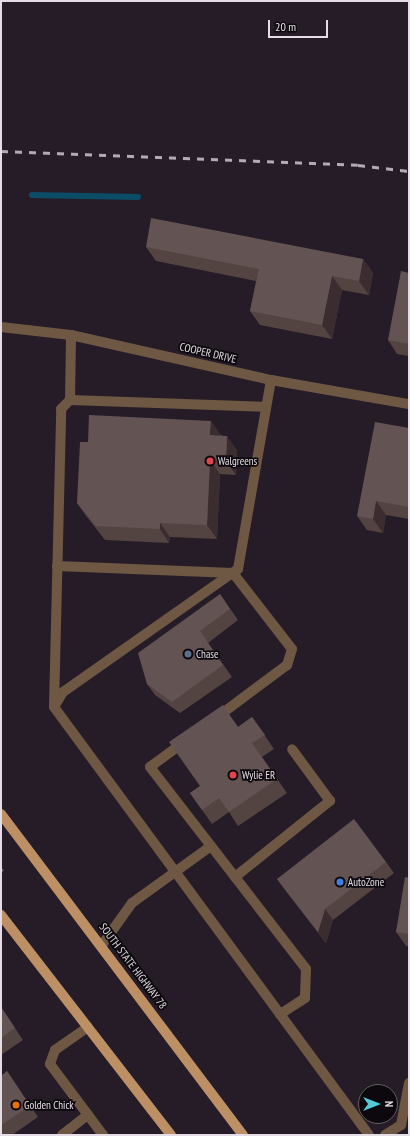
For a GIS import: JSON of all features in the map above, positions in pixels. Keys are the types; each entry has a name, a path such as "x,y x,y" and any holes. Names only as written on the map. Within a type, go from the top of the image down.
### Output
{"main road":[{"name":"SOUTH STATE HIGHWAY 78","path":"1,814 102,945 243,1135"},
{"path":"1,915 171,1135"}],"street":[{"name":"COOPER DRIVE","path":"1,327 71,335 271,380 409,404"},
{"path":"71,335 70,400 61,409 54,707 369,1135"},
{"path":"54,707 63,692 238,569 271,380"},
{"path":"70,400 266,407"},
{"path":"57,566 232,573 292,649 287,665 206,725"},
{"path":"194,735 150,767 306,970 304,998 280,1014"},
{"path":"234,877 330,802 292,749"},
{"path":"102,945 132,903 176,874 211,846"},
{"path":"88,1027 55,1050 50,1064 103,1135"},
{"path":"385,1135 401,1125 406,1112 409,1083"},
{"path":"62,1135 88,1115"}],"building":[{"path":"151,218 363,259 359,281 332,276 322,325 250,311 259,269 146,247"},
{"path":"401,271 409,273 409,344 388,340"},
{"name":"Walgreens","path":"89,415 211,421 210,435 227,436 226,461 210,460 207,525 160,523 160,529 96,526 77,503 80,442 88,442"},
{"path":"375,422 409,428 409,507 376,501 373,519 357,516"},
{"name":"Chase","path":"220,594 230,609 200,631 223,665 172,702 147,684 138,653"},
{"name":"Wylie ER","path":"223,705 238,727 252,717 265,735 252,743 277,779 229,812 219,798 202,810 190,793 200,786 169,742"},
{"name":"AutoZone","path":"354,819 386,862 325,909 318,932 277,879"},
{"path":"405,877 409,878 409,934 396,932"},
{"path":"1,1007 15,1028 1,1038"},
{"path":"7,1071 30,1106 1,1125 1,1076"}],"waterway":[{"path":"32,195 138,197"}],"railway":[{"path":"1,151 358,165 409,171"}],"place":[{"name":"Walgreens","path":"210,461"},
{"name":"Chase","path":"188,654"},
{"name":"Wylie ER","path":"233,775"},
{"name":"AutoZone","path":"340,882"},
{"name":"Golden Chick","path":"16,1105"}]}
